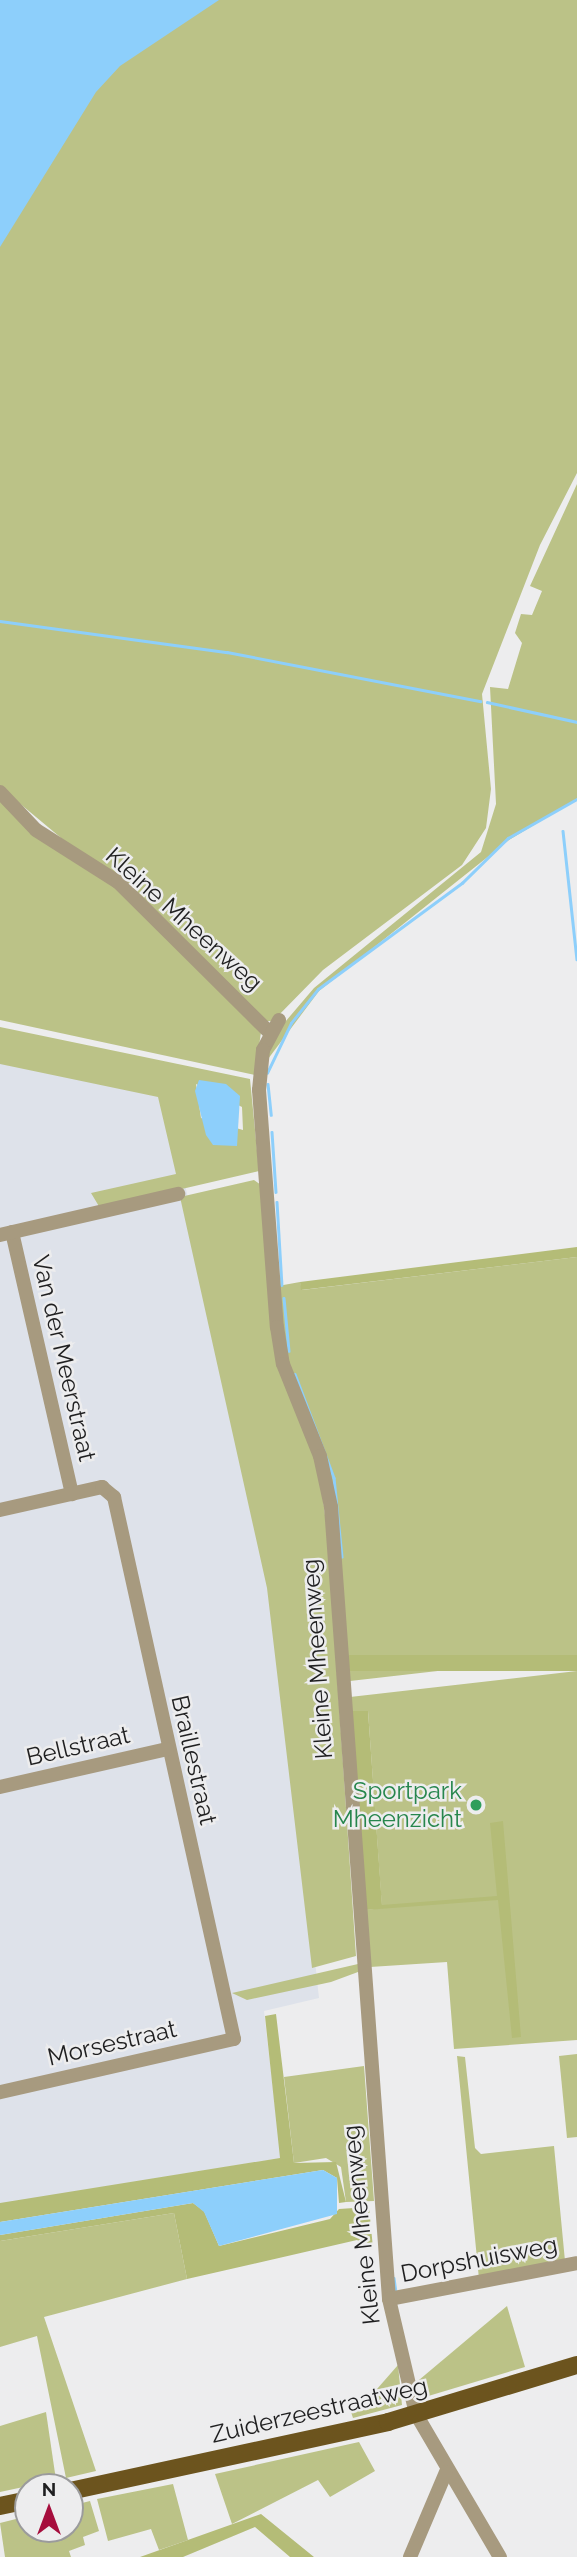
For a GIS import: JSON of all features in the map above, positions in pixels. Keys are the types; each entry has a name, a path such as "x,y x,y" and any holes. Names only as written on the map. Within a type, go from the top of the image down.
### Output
{"main road":[{"name":"Zuiderzeestraatweg","path":"84,2488 416,2414 577,2365"}],"street":[{"name":"Kleine Mheenweg","path":"0,792 36,830 118,882 270,1032"},
{"name":"Kleine Mheenweg","path":"279,1020 270,1032 259,1090 277,1327 283,1364 320,1456 331,1507 389,2299 416,2414 446,2472 500,2557"},
{"path":"6,1234 178,1194"},
{"name":"Van der Meerstraat","path":"6,1234 72,1494"},
{"name":"Braillestraat","path":"72,1494 109,1491 234,2039"},
{"path":"0,1510 72,1494"},
{"name":"Bellstraat","path":"0,1787 167,1749"},
{"name":"Morsestraat","path":"0,2092 234,2039"},
{"name":"Dorpshuisweg","path":"389,2299 577,2263"},
{"path":"410,2557 446,2472"}],"shaded area":[{"path":"0,1059 164,1090 274,1586 319,1998 264,2011 281,2158 0,2204"}],"green space":[{"path":"0,0 577,0 577,473 540,545 482,694 491,789 486,828 462,865 323,970 273,1021 266,1021 156,917 0,787"},
{"path":"577,484 577,799 509,840 319,991 265,1063 274,1035 314,988 481,852 496,804 490,687 508,689 522,643 515,633 521,614 532,615 542,591 530,586"},
{"path":"0,800 106,876 261,1032 255,1075 0,1020"},
{"path":"0,1027 250,1079 259,1171 100,1208 91,1193 176,1174 158,1097 0,1064","holes":["196,1084 242,1107 243,1130 201,1118"]},
{"path":"254,1180 261,1185 276,1349 320,1472 328,1541 356,1956 312,1968 267,1588 180,1197"},
{"path":"577,1247 577,1257 301,1290 300,1282"},
{"path":"577,1257 577,1655 350,1681 335,1507 286,1362 278,1286 300,1282 302,1290"},
{"path":"349,1655 577,1655 577,1671 349,1671"},
{"name":"Sportpark Mheenzicht","path":"577,1671 577,2040 454,2049 447,1962 370,1967 366,1910 382,1908 368,1711 351,1711 350,1697"},
{"path":"351,1711 368,1711 382,1905 497,1896 490,1823 503,1821 521,2037 512,2038 498,1900 366,1910"},
{"path":"358,1964 358,1972 331,1982 247,2000 232,1993"},
{"path":"276,2014 294,2163 336,2162 346,2202 339,2203 337,2178 323,2170 0,2222 0,2203 280,2158 265,2016"},
{"path":"577,2054 577,2137 567,2138 559,2056"},
{"path":"457,2056 465,2057 475,2148 481,2154 554,2146 565,2261 479,2279"},
{"path":"364,2066 374,2201 346,2202 341,2167 326,2158 294,2163 284,2077"},
{"path":"193,2203 204,2211 219,2246 330,2219 339,2209 369,2207 373,2248 357,2240 187,2279 174,2213 0,2241 0,2235"},
{"path":"174,2213 187,2279 44,2317 96,2471 65,2473 37,2336 0,2347 0,2241"},
{"path":"507,2306 525,2367 425,2397 419,2380"},
{"path":"398,2365 402,2405 353,2418 348,2403 370,2397"},
{"path":"46,2412 55,2473 14,2473 14,2489 0,2492 0,2426"},
{"path":"359,2442 375,2471 330,2497 318,2480 232,2524 215,2474"},
{"path":"173,2484 188,2540 159,2550 151,2529 108,2541 97,2499"},
{"path":"90,2501 99,2531 84,2537 84,2502"},
{"path":"261,2514 314,2557 290,2557 255,2527 183,2557 140,2557"},
{"path":"14,2520 14,2543 84,2541 85,2545 69,2551 71,2557 5,2557 0,2523"}],"water":[{"path":"0,0 219,0 120,66 96,92 0,247"},
{"path":"199,1080 226,1084 240,1096 237,1146 213,1145 206,1135 195,1091"},
{"path":"323,2170 337,2178 337,2214 219,2246 204,2212 193,2203 0,2235 0,2222"}],"waterway":[{"path":"0,621 227,652 480,701"},
{"path":"487,702 577,722"},
{"path":"267,1073 291,1023 318,989 462,883 508,838 577,799"},
{"path":"563,831 577,959"},
{"path":"268,1084 271,1115"},
{"path":"272,1132 276,1192"},
{"path":"277,1202 282,1285"},
{"path":"284,1298 289,1351"},
{"path":"295,1374 334,1478 342,1557"},
{"path":"394,2278 396,2292"}],"place":[{"name":"Sportpark Mheenzicht","path":"476,1805"}]}
